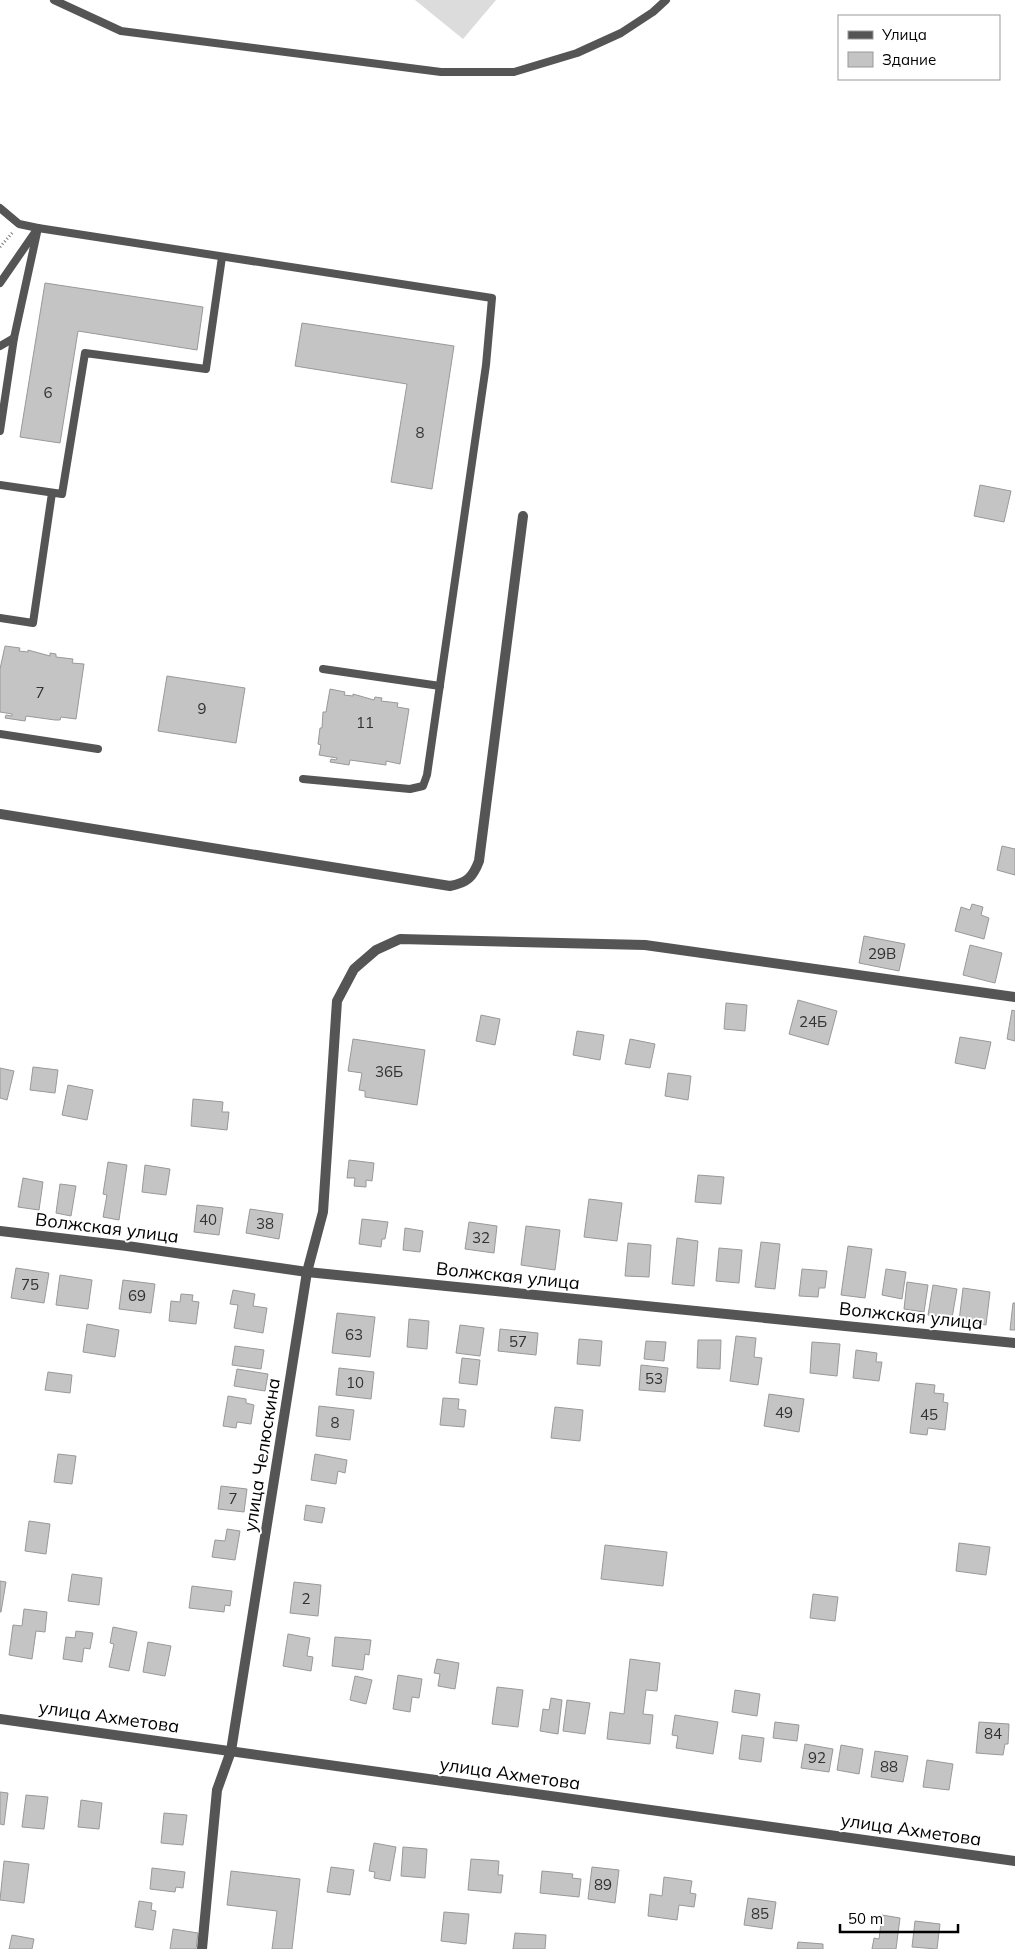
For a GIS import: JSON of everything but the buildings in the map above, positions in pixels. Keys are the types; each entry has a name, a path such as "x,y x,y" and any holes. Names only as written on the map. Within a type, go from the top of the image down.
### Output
{"street":[{"path":"0,814 450,886 463,883 474,874 479,861 523,516"},
{"name":"улица Челюскина","path":"202,1949 217,1790 231,1751 307,1272 323,1212 337,1001 354,969 376,950 400,939 645,945 1015,997"},
{"name":"Волжская улица","path":"0,1231 126,1246 307,1272 1015,1343"},
{"name":"улица Ахметова","path":"0,1718 1015,1861"}],"lane":[{"path":"54,0 121,31 441,72 514,72 577,53 621,32 653,12 666,0"},
{"path":"0,208 19,224 38,228 492,298 486,365 427,775 423,786 410,790 302,779"},
{"path":"0,283 38,228"},
{"path":"0,431 14,338 38,228"},
{"path":"0,485 62,494 85,353 206,369 222,257"},
{"path":"0,346 14,338"},
{"path":"0,380 8,376"},
{"path":"0,618 33,623 52,494"},
{"path":"323,669 440,686"},
{"path":"0,734 98,749"}],"path":[{"path":"0,247 19,224"}],"shaded area":[{"path":"415,0 496,0 463,39"}]}
